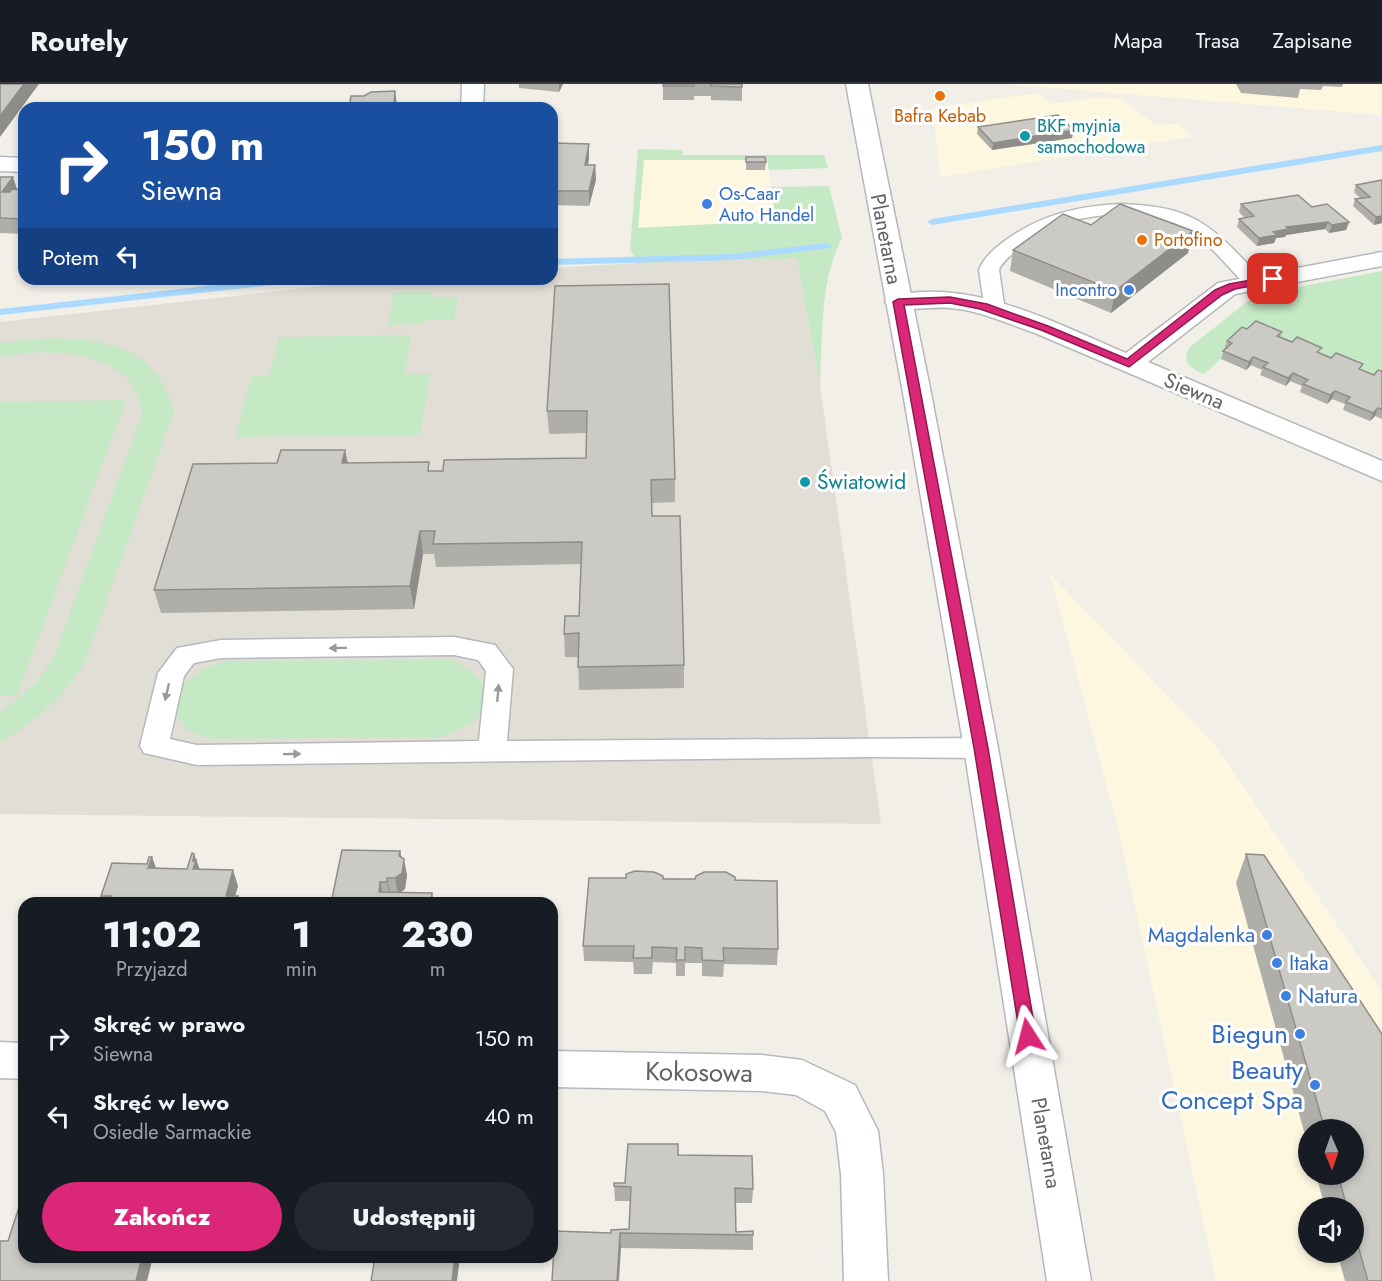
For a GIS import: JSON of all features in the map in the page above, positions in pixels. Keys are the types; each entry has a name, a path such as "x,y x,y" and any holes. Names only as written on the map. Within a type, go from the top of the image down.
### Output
{"street":[{"path":"472,102 473,84"},
{"name":"Planetarna","path":"857,84 981,748 1069,1281"},
{"path":"0,164 18,165"},
{"path":"1129,364 1218,292 1233,286 1382,259"},
{"name":"Siewna","path":"898,302 950,300 995,311 1044,328 1382,472"},
{"path":"0,1060 18,1061"},
{"name":"Kokosowa","path":"558,1070 761,1073 802,1078 840,1098 857,1131 862,1174 866,1281"}],"lane":[{"path":"995,311 989,285 990,265 998,256 1026,234 1044,224 1069,217 1114,211 1150,212 1203,233 1254,282"},
{"path":"492,751 500,669 486,652 454,646 221,649 186,655 171,673 154,746 196,754 981,748"}],"shaded area":[{"path":"1004,84 1382,84 1382,115"},
{"path":"1040,93 1052,104 1104,97 1123,100 1155,125 1179,124 1192,137 940,177 933,108"},
{"name":"Os-Caar Auto Handel","path":"644,160 767,160 776,221 638,228"},
{"path":"797,258 820,385 881,824 0,814 0,322 331,285 558,285 558,268"},
{"path":"1050,574 1217,747 1382,992 1382,1281 1216,1281 1118,828"}],"green space":[{"path":"638,149 683,150 682,155 824,155 828,168 769,170 767,160 644,160 638,228 776,221 771,187 829,186 842,238 829,273 826,291 820,385 797,258 638,263 630,249"},
{"path":"1382,271 1382,381 1230,351 1204,374 1188,364 1186,356 1190,347 1248,301 1291,292 1288,289"},
{"path":"394,292 433,292 433,297 458,297 454,320 425,320 425,324 388,325"},
{"path":"411,335 405,374 430,374 420,435 235,437 252,376 269,376 279,337"},
{"path":"31,339 77,339 99,342 137,357 153,370 165,388 174,411 86,659 69,684 49,706 26,726 0,742 0,713 38,681 54,657 142,414 136,392 125,376 108,365 88,357 65,354 20,354 0,357 0,343"},
{"path":"126,400 17,696 0,696 0,402"},
{"path":"453,660 473,672 485,685 484,697 475,720 441,737 211,739 188,730 181,721 176,707 180,690 191,678 222,661"}],"building":[{"path":"0,84 24,84 0,116"},
{"path":"663,84 694,84 694,86 663,86"},
{"path":"711,84 742,84 742,87 711,86"},
{"path":"395,91 394,102 350,102 351,96 364,96 371,92"},
{"path":"1058,115 1074,130 993,143 978,127"},
{"path":"558,143 589,144 585,165 595,165 589,191 558,191"},
{"path":"746,157 765,157 766,162 746,162"},
{"path":"0,177 13,177 2,192 18,190 18,219 0,218"},
{"path":"1382,180 1382,216 1376,217 1355,199 1370,197 1356,185"},
{"path":"1298,195 1312,207 1327,204 1349,222 1286,227 1288,229 1273,232 1277,235 1259,238 1239,219 1254,216 1241,204"},
{"path":"1120,204 1193,231 1115,291 1013,250 1063,214 1091,225"},
{"path":"669,284 675,479 651,480 652,516 680,516 684,665 578,667 579,633 564,634 565,616 579,616 582,542 433,544 435,531 420,531 410,586 154,590 193,464 277,463 281,450 345,450 342,463 429,462 428,471 443,471 444,460 586,458 587,411 547,411 555,286"},
{"path":"1256,321 1282,332 1277,336 1292,342 1297,337 1322,348 1317,352 1331,358 1336,353 1363,364 1359,369 1374,375 1378,370 1382,371 1382,409 1378,408 1373,413 1346,402 1350,397 1335,391 1330,395 1303,384 1308,380 1293,373 1288,378 1263,367 1268,363 1253,357 1249,362 1223,351 1232,343 1227,341 1242,327 1247,329"},
{"path":"342,850 400,851 399,856 404,859 402,873 395,878 387,878 387,882 380,882 379,892 432,893 432,897 332,897"},
{"path":"192,853 194,854 193,861 196,860 193,869 233,870 226,896 238,897 101,896 112,863 147,864 149,857 152,857 148,868 187,869"},
{"path":"1246,854 1264,855 1382,1034 1382,1281 1368,1281 1363,1263 1364,1197 1344,1197 1341,1185 1364,1185 1364,1119 1322,1119"},
{"path":"635,871 654,872 663,876 663,879 695,879 704,872 726,872 735,877 735,880 777,881 778,949 723,948 724,961 702,960 702,948 685,947 685,960 676,960 677,948 652,947 652,958 633,958 634,946 583,946 589,878 626,878 626,874"},
{"path":"628,1144 678,1144 678,1155 752,1156 753,1189 735,1188 736,1232 753,1231 753,1235 620,1233 617,1281 552,1281 553,1263 558,1263 558,1231 611,1233 611,1230 629,1229 631,1187 614,1186 614,1183 625,1183"},
{"path":"18,1210 18,1263 140,1263 136,1281 0,1281 0,1241 8,1241"},
{"path":"374,1263 454,1263 452,1281 371,1281"}],"waterway":[{"path":"932,222 1382,148"},
{"path":"558,262 733,257 826,246"},
{"path":"0,312 245,285"}],"place":[{"name":"Bafra Kebab","path":"940,96"},
{"name":"BKF myjnia samochodowa","path":"1025,136"},
{"name":"Os-Caar Auto Handel","path":"707,204"},
{"name":"Portofino","path":"1142,240"},
{"name":"Incontro","path":"1129,290"},
{"name":"Światowid","path":"805,482"},
{"name":"Magdalenka","path":"1267,935"},
{"name":"Itaka","path":"1277,963"},
{"name":"Natura","path":"1286,996"},
{"name":"Biegun","path":"1300,1034"},
{"name":"Beauty Concept Spa","path":"1315,1085"}],"route":[{"path":"1028,1036 981,748 898,302 950,300 983,306 1044,328 1129,364 1218,292 1233,286 1273,279"}]}
